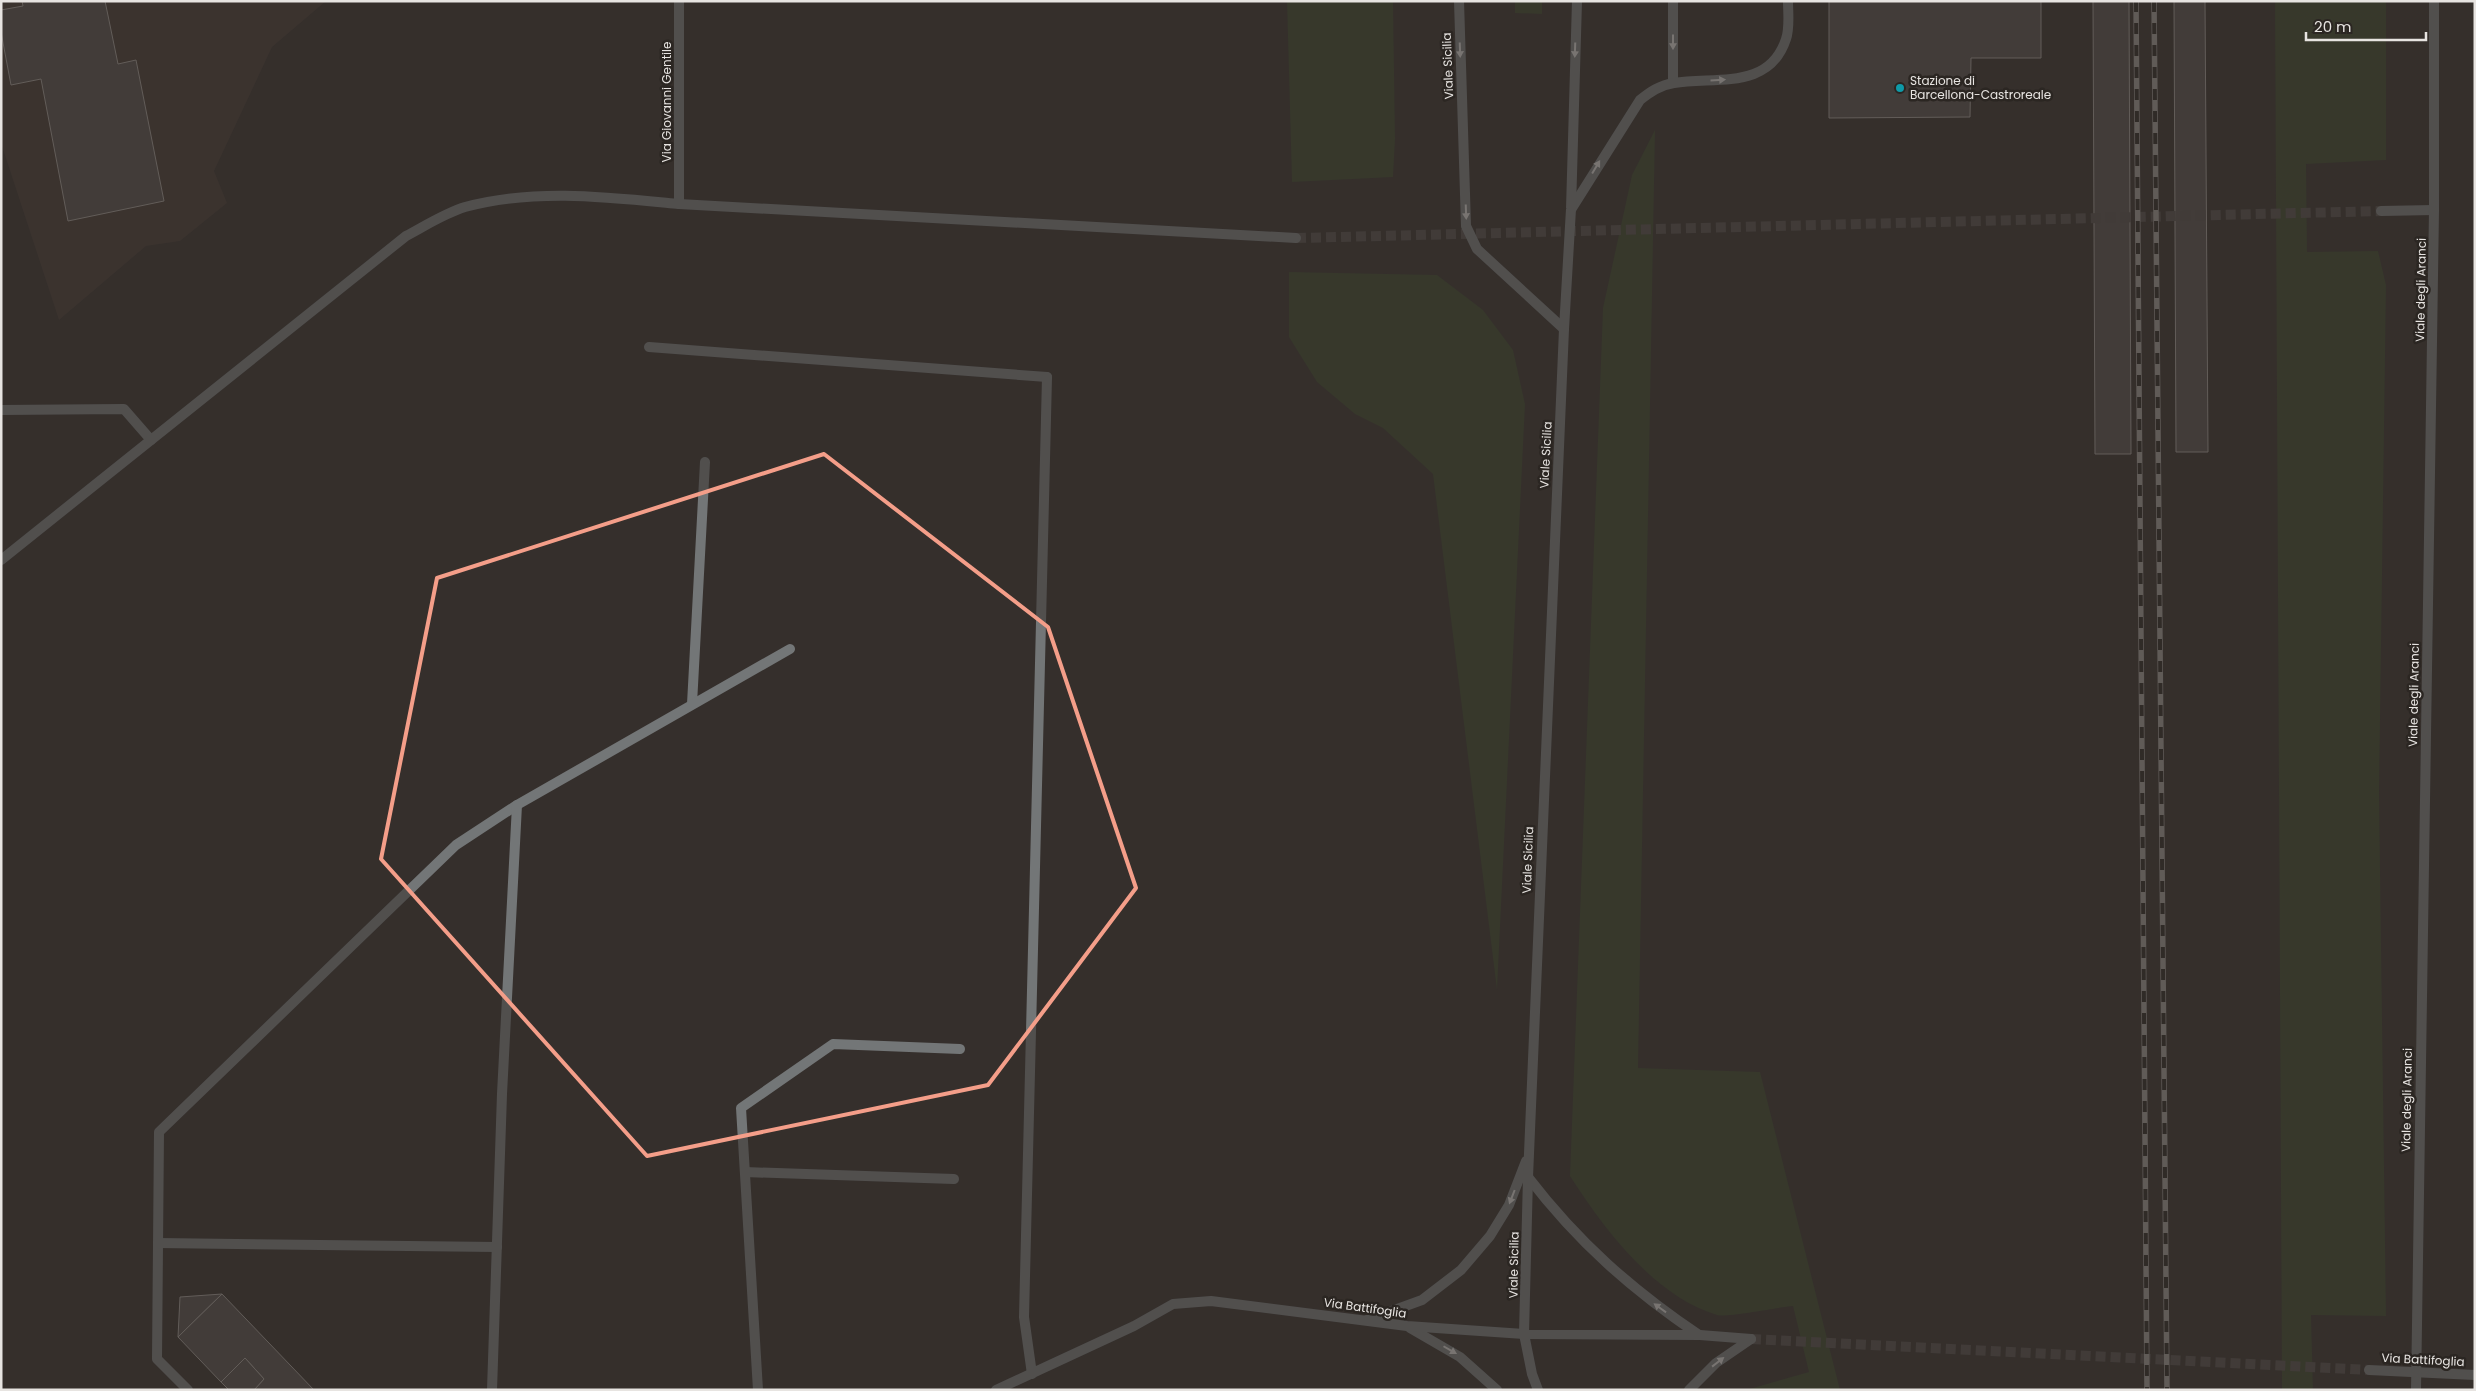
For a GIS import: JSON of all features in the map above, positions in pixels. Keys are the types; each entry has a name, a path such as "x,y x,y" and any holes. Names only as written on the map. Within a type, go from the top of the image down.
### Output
{"street":[{"name":"Via Giovanni Gentile","path":"679,1 679,204"},
{"name":"Viale Sicilia","path":"1459,1 1466,226 1477,249 1564,329"},
{"name":"Viale Sicilia","path":"1538,1390 1532,1374 1524,1334 1528,1177 1564,329 1571,209 1577,1"},
{"path":"1673,1 1673,83"},
{"name":"Viale Sicilia","path":"1571,209 1640,100 1655,89 1673,83 1749,77 1766,68 1779,55 1786,38 1788,1"},
{"name":"Viale degli Aranci","path":"2416,1390 2434,210 2434,1"},
{"path":"1,560 406,236 464,208 525,196 595,196 679,204 1296,238"},
{"path":"2381,211 2434,210"},
{"path":"649,348 1047,377 1024,1317 1032,1374"},
{"path":"1,410 124,409 151,440"},
{"path":"692,704 705,462"},
{"path":"188,1390 157,1359 159,1132 456,845 517,805 790,649"},
{"path":"492,1390 502,1094 517,805"},
{"path":"758,1390 741,1108 833,1044 960,1049"},
{"path":"1366,1320 1422,1300 1461,1270 1490,1236 1509,1205 1530,1151"},
{"path":"745,1172 954,1179"},
{"path":"1528,1177 1555,1212 1594,1253 1660,1309 1700,1335"},
{"path":"158,1243 497,1247"},
{"name":"Via Battifoglia","path":"996,1390 1134,1326 1173,1304 1211,1300 1407,1326 1524,1334 1700,1335 1751,1339 1716,1364 1689,1390"},
{"path":"1407,1326 1460,1357 1497,1390"},
{"name":"Via Battifoglia","path":"2369,1370 2475,1375"}],"highlighted area":[{"path":"824,454 1048,627 1136,888 988,1085 647,1156 381,859 437,578"}],"shaded area":[{"path":"1,1 326,1 272,47 214,171 227,203 180,241 146,246 59,320 1,143"}],"green space":[{"path":"1287,1 1393,1 1395,139 1393,177 1292,182"},
{"path":"1515,1 1542,1 1542,14 1515,13"},
{"path":"2275,1 2386,1 2386,160 2306,164 2307,252 2378,251 2386,285 2379,793 2386,1316 2311,1315 2313,1390 2282,1390"},
{"path":"1655,130 1638,1068 1760,1072 1840,1390 1746,1390 1809,1372 1793,1306 1723,1316 1694,1306 1672,1293 1633,1258 1598,1217 1570,1176 1603,308 1632,175"},
{"path":"1289,272 1437,275 1483,310 1513,350 1525,404 1497,990 1433,474 1383,428 1355,414 1317,382 1289,337"}],"building":[{"path":"22,1 105,1 118,64 136,60 164,201 68,221 41,79 11,85 1,32 1,10 23,6"},
{"name":"Stazione di Barcellona-Castroreale","path":"1829,1 2041,1 2041,58 1971,58 1970,117 1829,118"},
{"path":"2093,1 2129,1 2131,454 2095,454"},
{"path":"2174,1 2205,1 2208,452 2176,452"},
{"path":"222,1294 178,1337 180,1297"},
{"path":"222,1294 314,1390 254,1390 264,1379 245,1358 221,1382 178,1337"},
{"path":"245,1358 264,1379 254,1390 229,1390 221,1382"}],"tunnel":[{"path":"1296,238 2381,211"},
{"path":"1751,1339 2369,1370"}],"railway":[{"path":"2136,1 2147,1390"},
{"path":"2154,1 2167,1390"}],"place":[{"name":"Stazione di Barcellona-Castroreale","path":"1900,88"}]}
